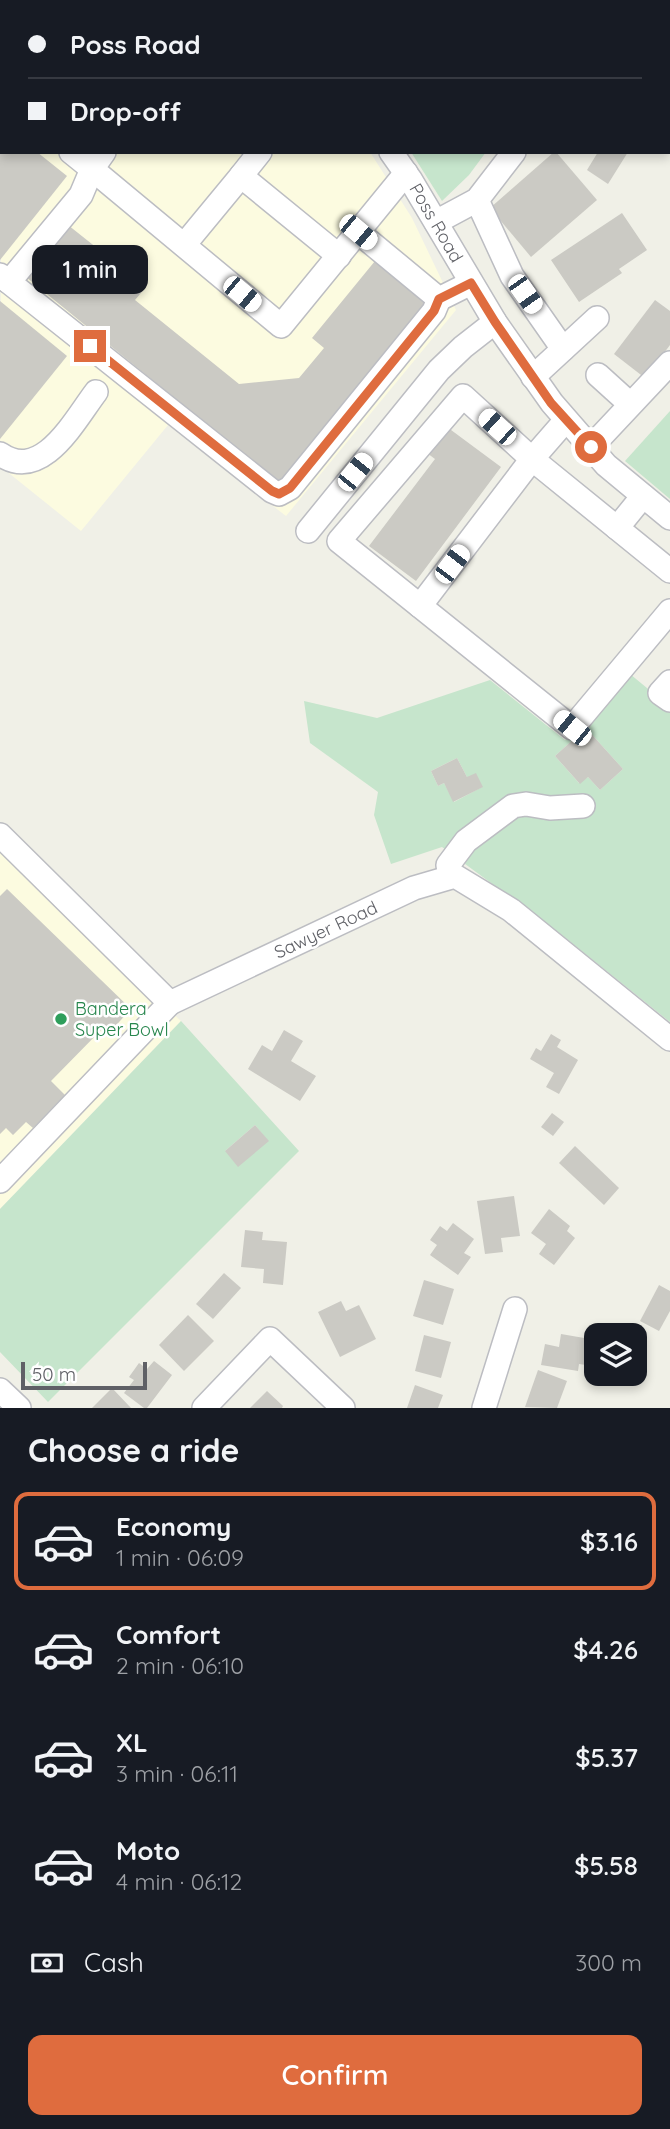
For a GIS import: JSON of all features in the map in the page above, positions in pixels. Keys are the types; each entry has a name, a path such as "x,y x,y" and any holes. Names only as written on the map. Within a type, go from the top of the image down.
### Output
{"street":[{"path":"77,154 98,161 184,245 281,326 407,173"},
{"path":"184,245 258,154"},
{"name":"Poss Road","path":"393,154 407,173 495,322 533,377 606,465 670,518"},
{"path":"436,222 477,200 512,154"},
{"path":"98,161 80,195 4,278 279,494 290,488 434,311 439,299 512,276"},
{"path":"241,176 338,256"},
{"path":"477,200 512,276 563,349"},
{"path":"358,232 439,299"},
{"path":"533,377 597,318"},
{"path":"308,531 439,370 463,346 495,322"},
{"path":"591,447 670,363"},
{"path":"598,375 630,404"},
{"path":"0,454 19,463 35,461 55,445 96,392"},
{"path":"670,571 532,458 463,396 339,541 572,728 670,611"},
{"path":"420,606 532,458 566,420"},
{"path":"617,528 643,496"},
{"path":"670,682 660,693 670,700"},
{"path":"583,806 513,806 466,841 448,865 450,877 454,876 511,910 670,1039"},
{"path":"0,1181 170,1003 5,849"},
{"name":"Sawyer Road","path":"170,1003 414,888 450,877"},
{"path":"484,1408 515,1309"},
{"path":"204,1408 270,1339 343,1408"},
{"path":"0,1390 19,1408"}],"shaded area":[{"path":"2,154 371,154 412,218 456,310 286,516 168,425 81,531 0,466"},
{"path":"412,154 485,154 469,175 442,201"},
{"path":"670,411 670,499 625,461"},
{"path":"630,674 670,707 670,1022 563,936 442,847 391,864 374,815 378,792 310,743 304,701 377,718 490,680 565,740","holes":["586,728 623,769 600,790 588,777 579,783 555,756","457,758 467,777 482,787 454,802 444,783 438,786 431,771"]},
{"path":"0,849 181,1021 0,1209"},
{"path":"181,1021 299,1151 48,1402 0,1352 0,1209","holes":["255,1125 268,1141 225,1151"]}],"building":[{"path":"0,154 40,154 67,176 0,260"},
{"path":"552,154 558,154 597,200 531,257 490,208"},
{"path":"597,154 627,154 608,184 587,170"},
{"path":"622,213 647,250 619,269 622,273 579,302 551,260"},
{"path":"68,225 146,287 135,300 239,384 299,378 324,348 312,338 375,261 426,303 280,484 26,277"},
{"path":"655,300 670,311 670,345 645,378 614,354"},
{"path":"0,301 67,356 0,439"},
{"path":"447,427 501,467 416,581 369,546 435,459 427,453"},
{"path":"586,728 623,769 600,790 588,777 580,784 555,756"},
{"path":"457,758 467,777 476,773 483,787 453,802 444,783 438,786 431,771"},
{"name":"Bandera Super Bowl","path":"7,889 131,1009 108,1034 102,1029 51,1081 65,1095 33,1128 26,1122 13,1135 6,1128 0,1134 0,896"},
{"path":"284,1030 303,1041 291,1061 316,1076 300,1101 248,1069 262,1045 272,1051"},
{"path":"551,1034 561,1040 557,1047 578,1060 559,1094 546,1087 554,1073 530,1059 536,1048 541,1051"},
{"path":"552,1113 564,1122 553,1136 541,1127"},
{"path":"255,1125 269,1141 238,1167 225,1151"},
{"path":"575,1146 619,1188 604,1205 559,1163"},
{"path":"514,1196 520,1236 501,1238 503,1252 485,1254 477,1201"},
{"path":"549,1209 570,1226 567,1231 575,1238 554,1265 539,1254 546,1244 531,1233"},
{"path":"453,1223 474,1239 464,1253 471,1257 458,1275 430,1255 437,1245 430,1240 440,1226 447,1231"},
{"path":"245,1230 263,1232 262,1240 287,1242 283,1285 263,1283 264,1269 241,1267"},
{"path":"224,1273 241,1288 213,1319 196,1304"},
{"path":"424,1280 454,1289 443,1325 413,1316"},
{"path":"659,1285 670,1291 670,1311 659,1331 640,1321"},
{"path":"341,1301 346,1311 359,1305 376,1339 340,1357 318,1312"},
{"path":"188,1315 214,1341 184,1371 159,1345"},
{"path":"561,1334 584,1338 584,1365 579,1364 578,1371 541,1365 545,1344 559,1347"},
{"path":"424,1335 451,1342 441,1378 415,1371"},
{"path":"154,1361 172,1375 147,1408 144,1408 124,1393 134,1380 129,1377 139,1363 147,1369"},
{"path":"538,1370 567,1381 557,1408 525,1407"},
{"path":"415,1385 443,1395 438,1408 407,1408"},
{"path":"112,1388 131,1408 92,1408"},
{"path":"267,1391 282,1408 250,1408"}],"place":[{"name":"Bandera Super Bowl","path":"61,1019"}],"route":[{"path":"90,346 279,494 290,488 434,311 439,299 471,283 551,403 591,447"}]}
